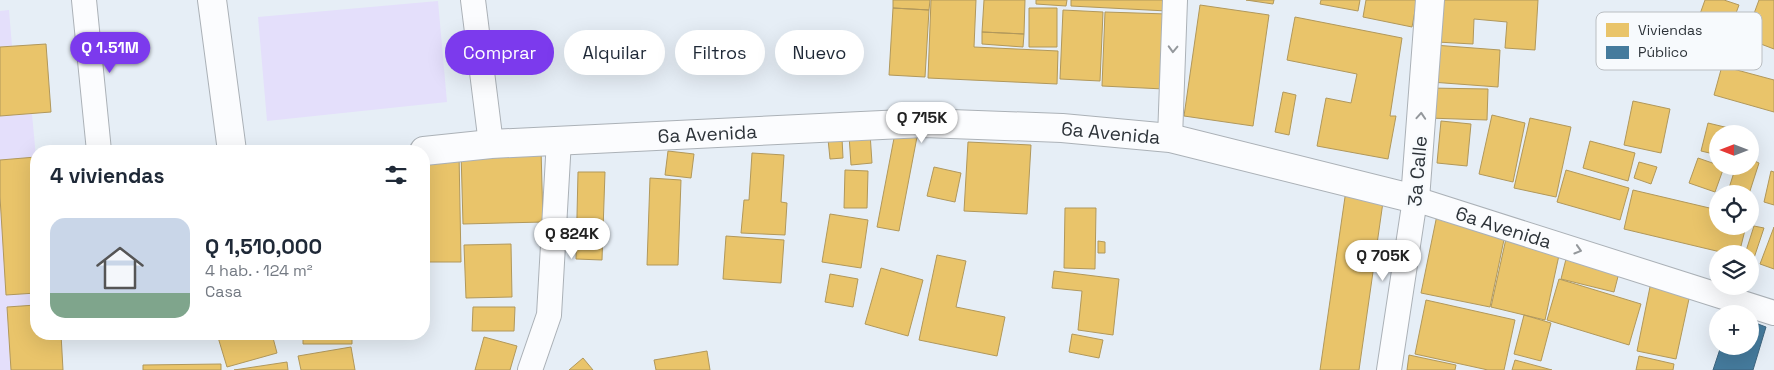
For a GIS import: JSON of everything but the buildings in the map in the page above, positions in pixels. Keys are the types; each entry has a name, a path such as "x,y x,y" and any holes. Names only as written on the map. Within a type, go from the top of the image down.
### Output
{"street":[{"path":"84,0 98,145"},
{"path":"212,0 231,145"},
{"path":"474,0 490,144"},
{"path":"1170,138 1175,0"},
{"name":"3a Calle","path":"1389,370 1415,199 1430,0"},
{"name":"6a Avenida","path":"430,150 490,144 559,140 924,123 1062,128 1170,138 1415,199 1774,313"},
{"path":"530,370 549,315 559,140"}],"shaded area":[{"path":"438,1 447,102 267,121 258,17"},
{"path":"9,10 12,46 46,44 51,112 32,114 35,145 30,145 30,340 61,340 63,370 0,370 0,11"}]}
